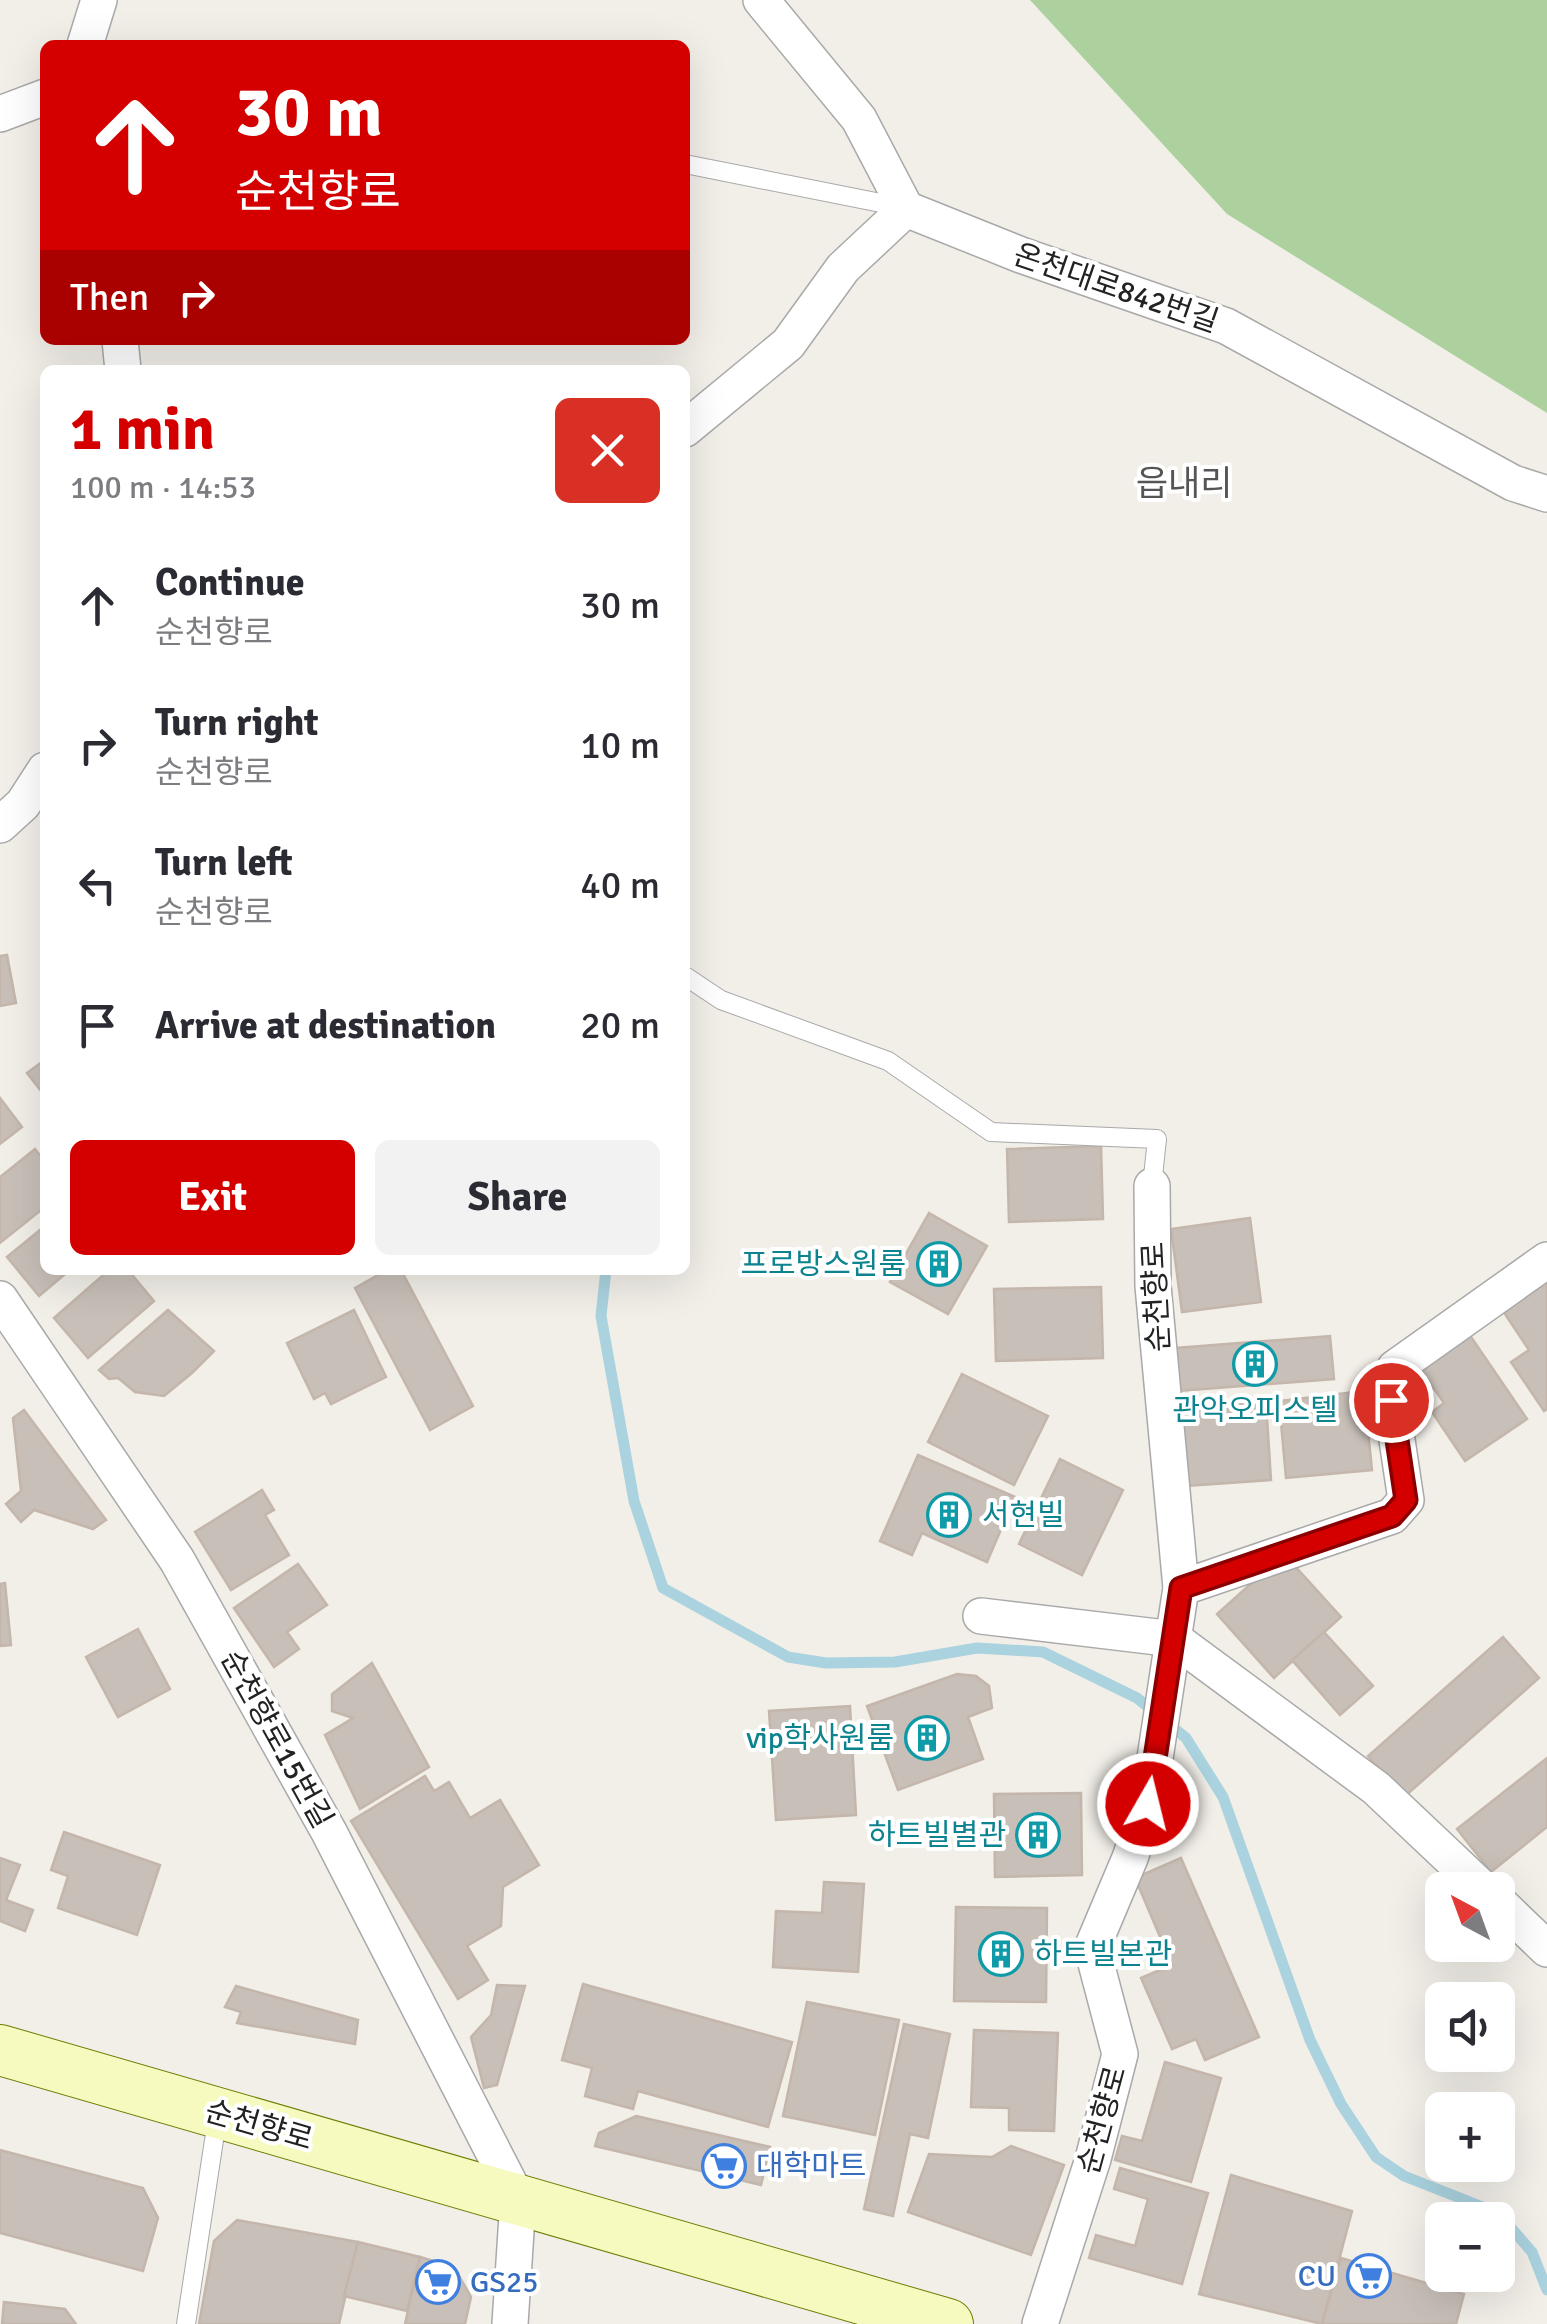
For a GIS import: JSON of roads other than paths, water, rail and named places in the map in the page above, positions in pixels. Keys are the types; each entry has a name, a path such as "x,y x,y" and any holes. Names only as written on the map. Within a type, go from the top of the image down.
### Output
{"main road":[{"name":"순천향로","path":"0,2050 948,2324"}],"street":[{"path":"87,40 99,0"},
{"path":"690,425 788,344 842,268 906,208 859,119 761,0"},
{"path":"0,114 40,99"},
{"name":"온천대로842번길","path":"906,208 1020,255 1226,326 1513,482 1547,494"},
{"path":"0,825 23,804 40,778"},
{"name":"순천향로","path":"1040,2324 1093,2159 1120,2054 1092,1948 1148,1804 1181,1588 1153,1286 1152,1186"},
{"path":"1181,1588 1392,1516 1406,1500 1391,1400 1395,1368 1547,1260"},
{"name":"순천향로15번길","path":"0,1299 177,1560 329,1832 518,2200"},
{"path":"981,1616 1174,1638 1376,1788 1465,1872"},
{"path":"1515,1918 1547,1949"},
{"path":"510,2324 518,2200"}],"lane":[{"path":"690,165 906,208"},
{"path":"690,979 721,1000 888,1061 991,1132 1157,1139 1152,1186"},
{"path":"186,2324 218,2114"}],"waterway":[{"path":"605,1275 601,1316 634,1501 663,1588 788,1657 826,1663 895,1662 977,1648 1043,1652 1137,1698 1186,1738 1223,1797 1310,2040 1341,2104 1376,2157 1404,2176 1498,2213 1532,2252 1547,2290"}],"place":[{"name":"프로방스원룸","path":"939,1264"},
{"name":"관악오피스텔","path":"1255,1364"},
{"name":"서현빌","path":"949,1515"},
{"name":"vip학사원룸","path":"927,1738"},
{"name":"하트빌별관","path":"1038,1835"},
{"name":"하트빌본관","path":"1001,1954"},
{"name":"대학마트","path":"724,2166"},
{"name":"CU","path":"1369,2276"},
{"name":"GS25","path":"438,2282"}],"district":[{"name":"읍내리","path":"1184,483"}]}
